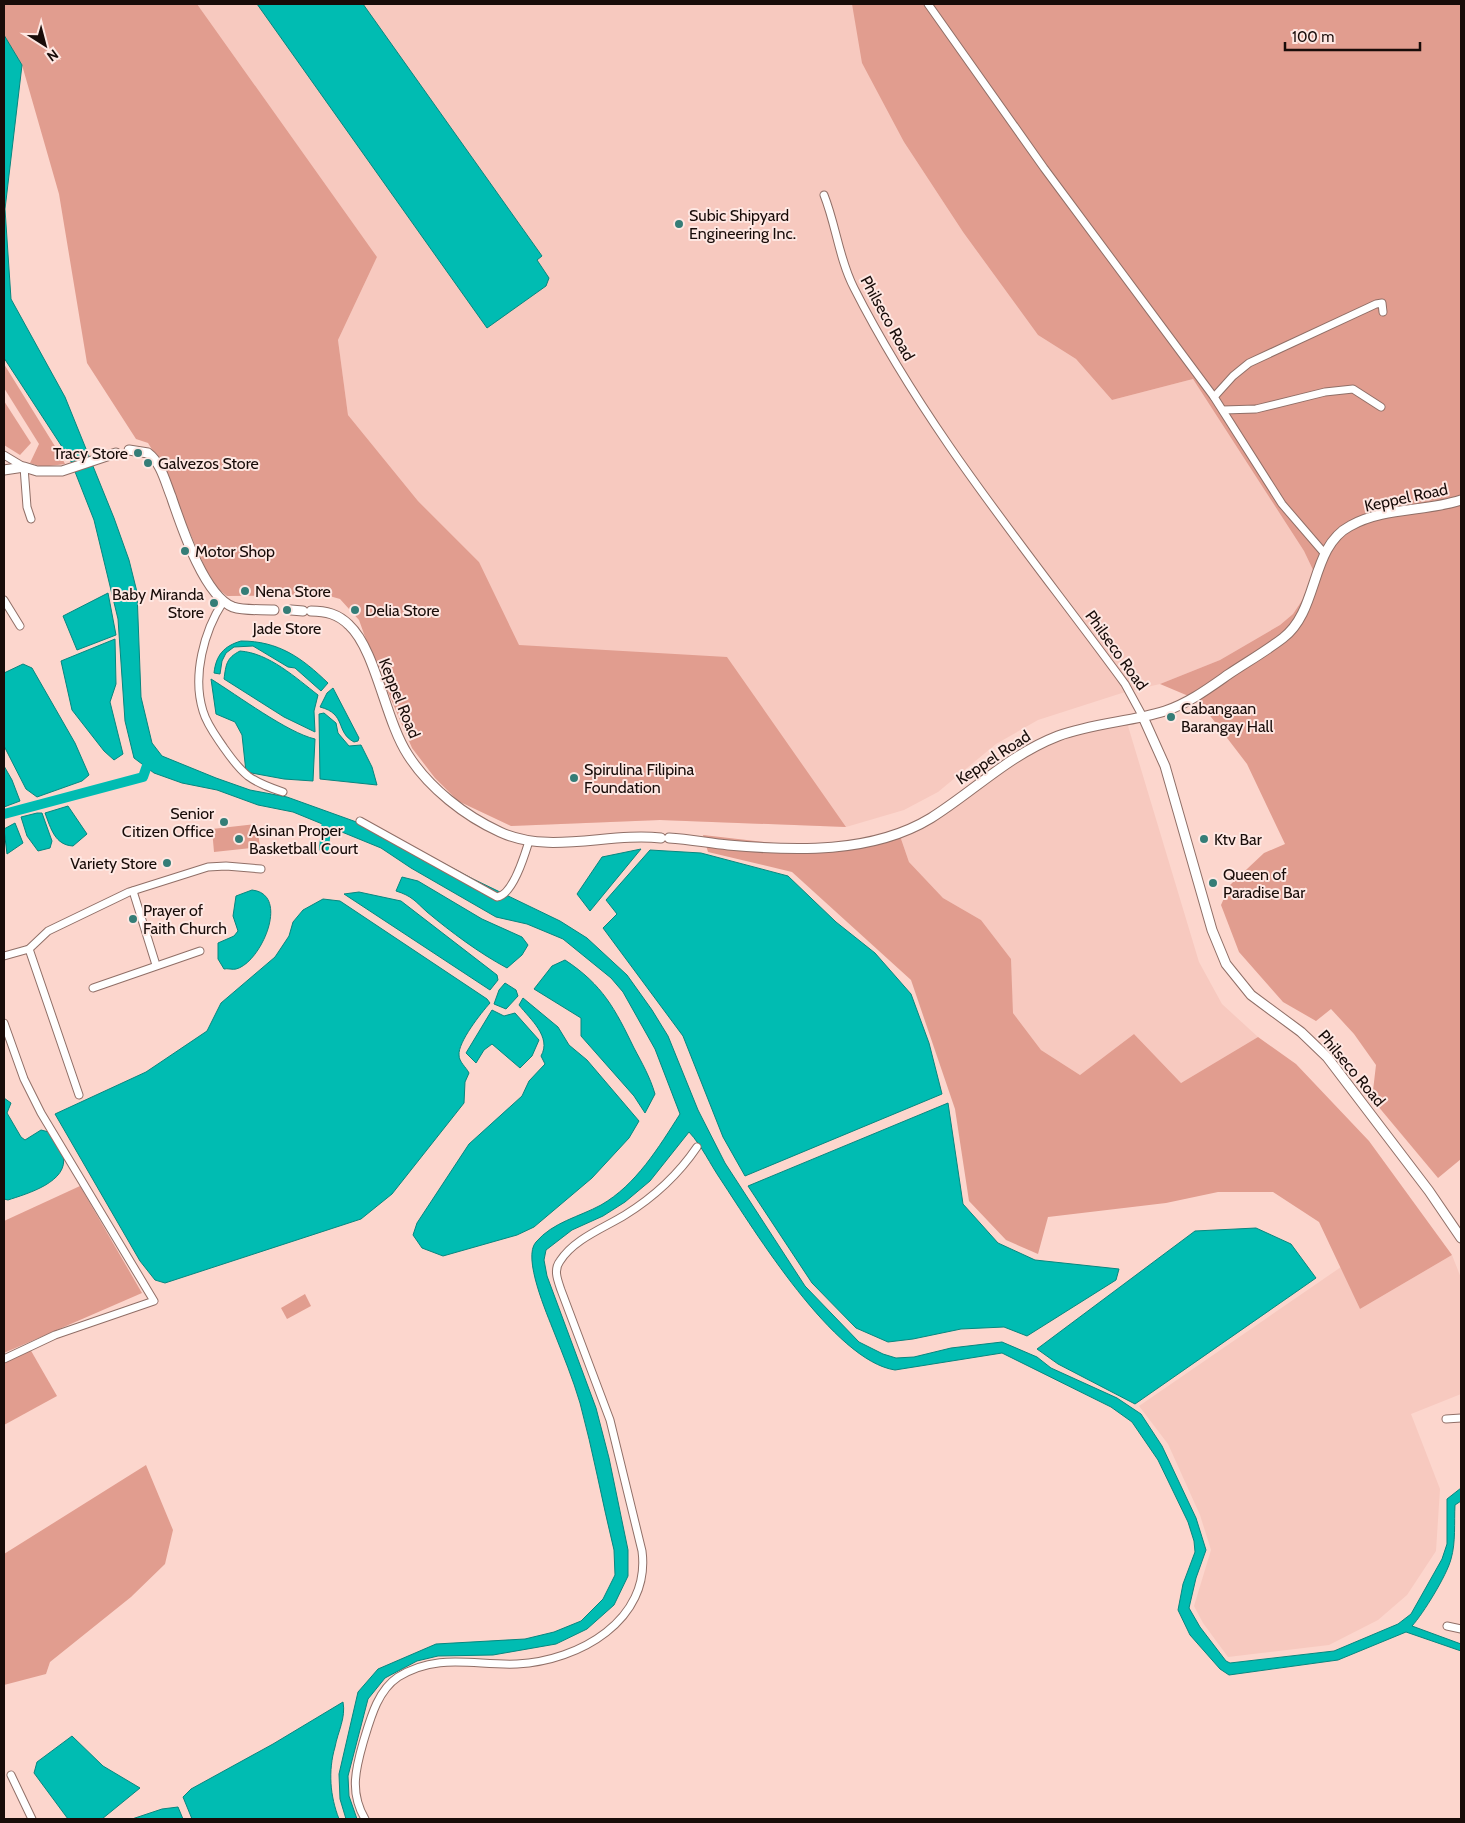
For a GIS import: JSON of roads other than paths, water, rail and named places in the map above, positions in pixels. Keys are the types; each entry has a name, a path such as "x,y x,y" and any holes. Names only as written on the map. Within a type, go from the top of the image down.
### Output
{"street":[{"path":"928,4 1044,168 1214,397 1282,504 1325,554"},
{"name":"Philseco Road","path":"824,195 853,287 910,388 956,459 1125,684 1143,717 1165,766 1212,930 1226,964 1251,995 1301,1032 1326,1057 1401,1154 1461,1238"},
{"path":"1214,397 1233,376 1259,358 1376,304 1382,303 1383,312"},
{"path":"1223,410 1256,409 1325,392 1353,389 1381,407"},
{"path":"4,455 24,467 37,471 57,471 122,452 146,452 155,460 208,586 223,602 210,624 204,645 201,667 202,708 213,731 238,768 258,782 283,792"},
{"path":"4,470 24,467"},
{"path":"24,467 27,507 31,519"},
{"name":"Keppel Road","path":"223,602 237,608 334,614 353,629 366,652 397,734 409,756 427,778 452,801 482,822 501,832 530,841 550,842 602,838 665,838 783,848 836,846 881,838 932,817 1010,760 1032,747 1087,727 1143,717 1186,702 1290,632 1302,616 1325,554 1339,533 1367,519 1461,500"},
{"path":"4,600 20,626"},
{"path":"360,821 497,897 506,893 517,873 530,841"},
{"path":"4,956 29,949 48,931 133,891 208,866 260,869"},
{"path":"133,891 156,965"},
{"path":"29,949 79,1095"},
{"path":"93,988 200,951"},
{"path":"4,1023 24,1079 40,1113 82,1179 154,1301 55,1335 4,1359"},
{"path":"365,1819 356,1800 355,1774 376,1706 391,1683 404,1674 445,1662 517,1664 557,1656 603,1635 624,1616 636,1598 644,1571 640,1539 610,1420 561,1290 556,1270 559,1262 570,1249 644,1203 669,1182 697,1147"},
{"path":"1446,1420 1461,1418"},
{"path":"1447,1626 1461,1629"},
{"path":"11,1775 32,1819"}],"water":[{"path":"257,4 363,4 542,256 537,260 549,278 546,286 487,328"},
{"path":"4,35 22,65 5,209 11,299 65,397 129,560 137,592 141,697 152,743 162,756 250,790 287,797 387,833 473,879 560,921 587,938 627,975 652,1010 668,1036 698,1110 725,1163 805,1286 859,1342 896,1358 914,1357 951,1348 1002,1342 1037,1357 1051,1368 1117,1398 1141,1414 1162,1446 1196,1518 1206,1550 1196,1578 1189,1608 1200,1627 1226,1661 1230,1663 1334,1651 1398,1624 1411,1614 1442,1559 1447,1544 1447,1499 1461,1488 1461,1501 1455,1505 1454,1546 1449,1566 1434,1594 1412,1626 1461,1644 1461,1651 1406,1632 1338,1660 1229,1675 1220,1669 1190,1635 1178,1610 1183,1584 1195,1552 1194,1541 1188,1522 1158,1460 1132,1422 1111,1407 1002,1353 895,1370 871,1361 847,1344 822,1319 774,1260 689,1132 650,1181 625,1202 603,1216 572,1230 546,1250 544,1260 547,1276 596,1408 609,1458 628,1550 628,1576 614,1605 587,1629 556,1644 493,1655 438,1656 417,1661 385,1678 368,1699 348,1776 349,1796 357,1819 346,1819 340,1799 339,1774 358,1692 378,1669 436,1644 525,1639 554,1632 581,1621 603,1599 615,1575 614,1550 585,1421 574,1385 537,1286 532,1249 536,1242 550,1229 601,1205 625,1187 646,1164 680,1114 655,1049 623,992 611,978 563,939 527,924 496,917 411,868 381,848 293,812 258,805 217,790 182,783 154,773 134,758 125,721 118,619 94,520 70,459 4,358"},
{"path":"108,593 116,635 77,650 63,616"},
{"path":"115,639 116,684 110,702 123,754 114,760 104,751 72,710 61,661"},
{"path":"241,641 267,644 289,653 309,666 328,683 321,691 295,668 288,667 253,646 234,647 226,653 222,661 220,674 214,673 222,652"},
{"path":"240,651 272,661 318,695 314,711 315,732 284,717 224,679 229,659"},
{"path":"23,664 32,668 75,743 89,775 82,781 37,797 26,789 4,746 4,673"},
{"path":"211,679 277,722 315,739 313,781 284,779 246,772 242,735 235,722 216,714"},
{"path":"333,688 359,738 358,741 354,742 348,738 334,714 320,707 327,693"},
{"path":"324,713 336,723 338,733 349,746 361,745 372,767 377,785 320,779 319,714"},
{"path":"4,766 20,801 4,807"},
{"path":"68,806 87,834 73,846 62,843 54,835 45,813"},
{"path":"42,813 52,841 50,848 38,851 27,836 21,817"},
{"path":"15,823 23,843 7,854 4,829"},
{"path":"641,849 590,911 577,894 602,857"},
{"path":"650,850 701,853 788,876 836,922 875,953 911,994 929,1043 942,1094 745,1176 723,1137 683,1036 603,928 617,914 606,900"},
{"path":"402,877 418,881 482,919 522,937 528,945 522,955 507,968 466,942 436,920 410,897 396,891"},
{"path":"252,890 264,894 269,903 271,915 268,929 255,955 236,969 224,969 218,959 218,943 234,936 238,931 233,916 236,896"},
{"path":"359,892 401,901 497,975 498,980 490,990 344,894"},
{"path":"323,899 340,901 487,999 490,1003 471,1028 460,1049 460,1060 469,1073 465,1082 464,1103 392,1194 361,1219 165,1283 155,1280 140,1261 55,1114 146,1072 207,1031 221,1003 275,957 289,936 293,922 303,910"},
{"path":"565,960 578,969 599,989 621,1021 646,1070 655,1094 645,1113 634,1096 581,1036 581,1018 534,989 552,966"},
{"path":"505,983 516,990 518,996 506,1009 494,1004 499,990"},
{"path":"523,998 558,1027 569,1045 587,1060 639,1121 629,1138 592,1178 534,1227 517,1235 443,1256 422,1248 413,1235 417,1223 469,1144 522,1096 529,1081 545,1064 541,1056 544,1049 542,1035 534,1022 519,1005"},
{"path":"492,1010 504,1016 515,1013 539,1040 532,1056 520,1068 492,1044 484,1050 476,1063 466,1053"},
{"path":"4,1098 11,1103 7,1113 21,1137 25,1140 41,1130 49,1132 63,1155 60,1173 53,1180 35,1190 8,1200 4,1199"},
{"path":"948,1103 963,1204 998,1243 1035,1260 1119,1269 1116,1280 1027,1336 1004,1327 961,1329 888,1342 856,1328 812,1283 748,1186"},
{"path":"1256,1228 1291,1244 1316,1278 1135,1404 1058,1364 1037,1349 1195,1231"},
{"path":"343,1702 343,1719 331,1765 332,1792 339,1819 192,1819 183,1797 191,1789 273,1744"},
{"path":"72,1736 103,1766 140,1788 102,1819 68,1819 34,1773 37,1762"},
{"path":"178,1807 183,1819 132,1819 162,1809"}],"waterway":[{"path":"4,814 143,777 149,760"},
{"path":"324,848 327,820"}],"place":[{"name":"Subic Shipyard Engineering Inc.","path":"679,224"},
{"name":"Tracy Store","path":"138,453"},
{"name":"Galvezos Store","path":"148,463"},
{"name":"Motor Shop","path":"185,551"},
{"name":"Nena Store","path":"245,591"},
{"name":"Baby Miranda Store","path":"214,603"},
{"name":"Jade Store","path":"287,610"},
{"name":"Delia Store","path":"355,610"},
{"name":"Cabangaan Barangay Hall","path":"1171,717"},
{"name":"Spirulina Filipina Foundation","path":"574,778"},
{"name":"Senior Citizen Office","path":"224,822"},
{"name":"Asinan Proper Basketball Court","path":"239,839"},
{"name":"Ktv Bar","path":"1204,839"},
{"name":"Variety Store","path":"167,863"},
{"name":"Queen of Paradise Bar","path":"1213,883"},
{"name":"Prayer of Faith Church","path":"133,919"}]}
